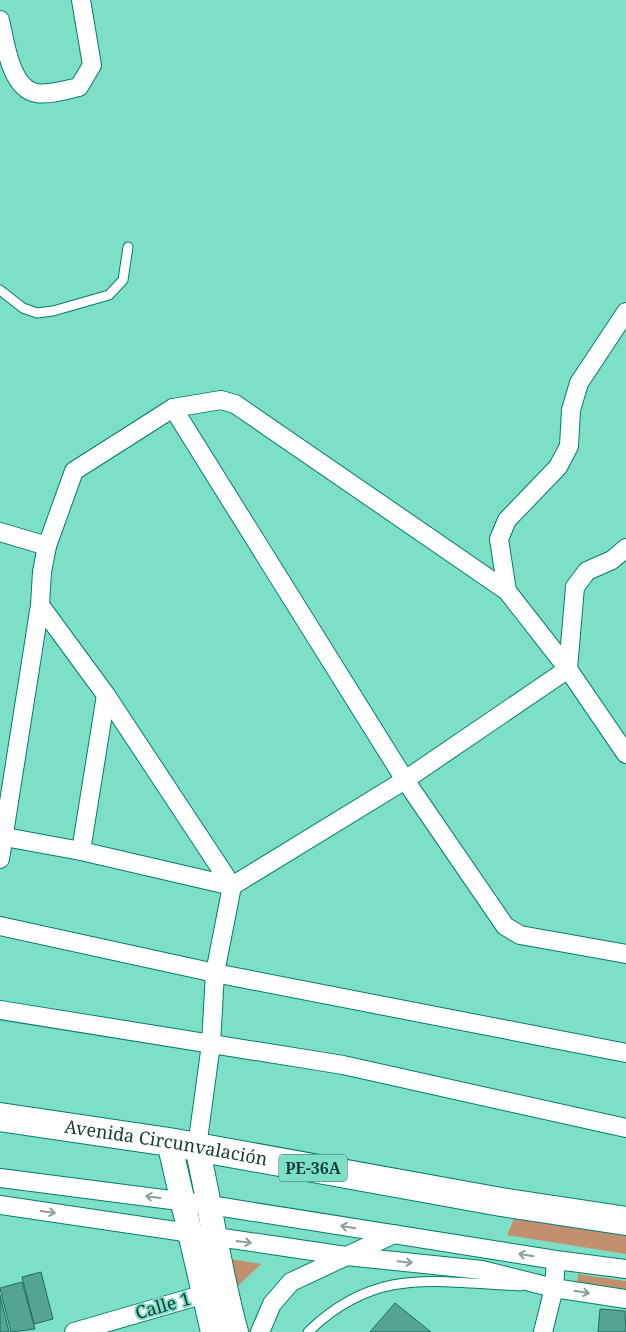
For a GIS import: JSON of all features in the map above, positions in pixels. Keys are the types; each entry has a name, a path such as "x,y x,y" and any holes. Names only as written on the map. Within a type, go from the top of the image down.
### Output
{"highway":[{"name":"Avenida Circunvalación","path":"0,1117 168,1142 501,1202 626,1221"}],"street":[{"path":"0,20 8,57 22,85 36,93 57,92 79,87 92,66 80,0"},
{"path":"507,591 499,539 507,520 558,467 569,446 571,410 579,382 626,312"},
{"path":"0,859 2,836 40,606 42,572 48,546 74,471 173,408 221,400 235,404 507,591 568,668 626,754"},
{"path":"173,408 405,780 504,926 520,935 626,954"},
{"path":"0,532 48,546"},
{"path":"568,668 575,587 587,571 612,560 626,548"},
{"path":"40,606 106,695 232,886 215,973 211,1044 197,1147 217,1238 213,1332"},
{"path":"2,836 81,851 232,886 405,780 568,668"},
{"path":"81,851 106,695"},
{"path":"0,926 215,973 626,1053"},
{"path":"0,1010 343,1065 626,1128"},
{"path":"168,1142 189,1233 214,1292 236,1332"},
{"path":"0,1178 210,1205 556,1260 626,1269"},
{"path":"0,1205 346,1256 482,1270 554,1288 626,1300"},
{"path":"260,1332 272,1304 291,1282 394,1234"},
{"path":"543,1332 554,1288 556,1260"},
{"name":"Calle 1","path":"74,1332 214,1292"}],"lane":[{"path":"0,290 23,308 37,313 53,311 108,295 123,280 128,247"},
{"path":"308,1332 326,1314 350,1299 374,1288 397,1283 429,1281 554,1288"}],"shaded area":[{"path":"517,1212 626,1230 626,1254 507,1235"},
{"path":"231,1259 261,1264 238,1286"},
{"path":"578,1274 626,1281 626,1290 577,1283"}],"building":[{"path":"41,1272 53,1319 34,1324 22,1277"},
{"path":"22,1282 35,1329 11,1332 0,1288"},
{"path":"0,1295 9,1332 0,1332"},
{"path":"395,1303 431,1332 370,1332"},
{"path":"600,1309 625,1311 626,1332 598,1332"}]}
